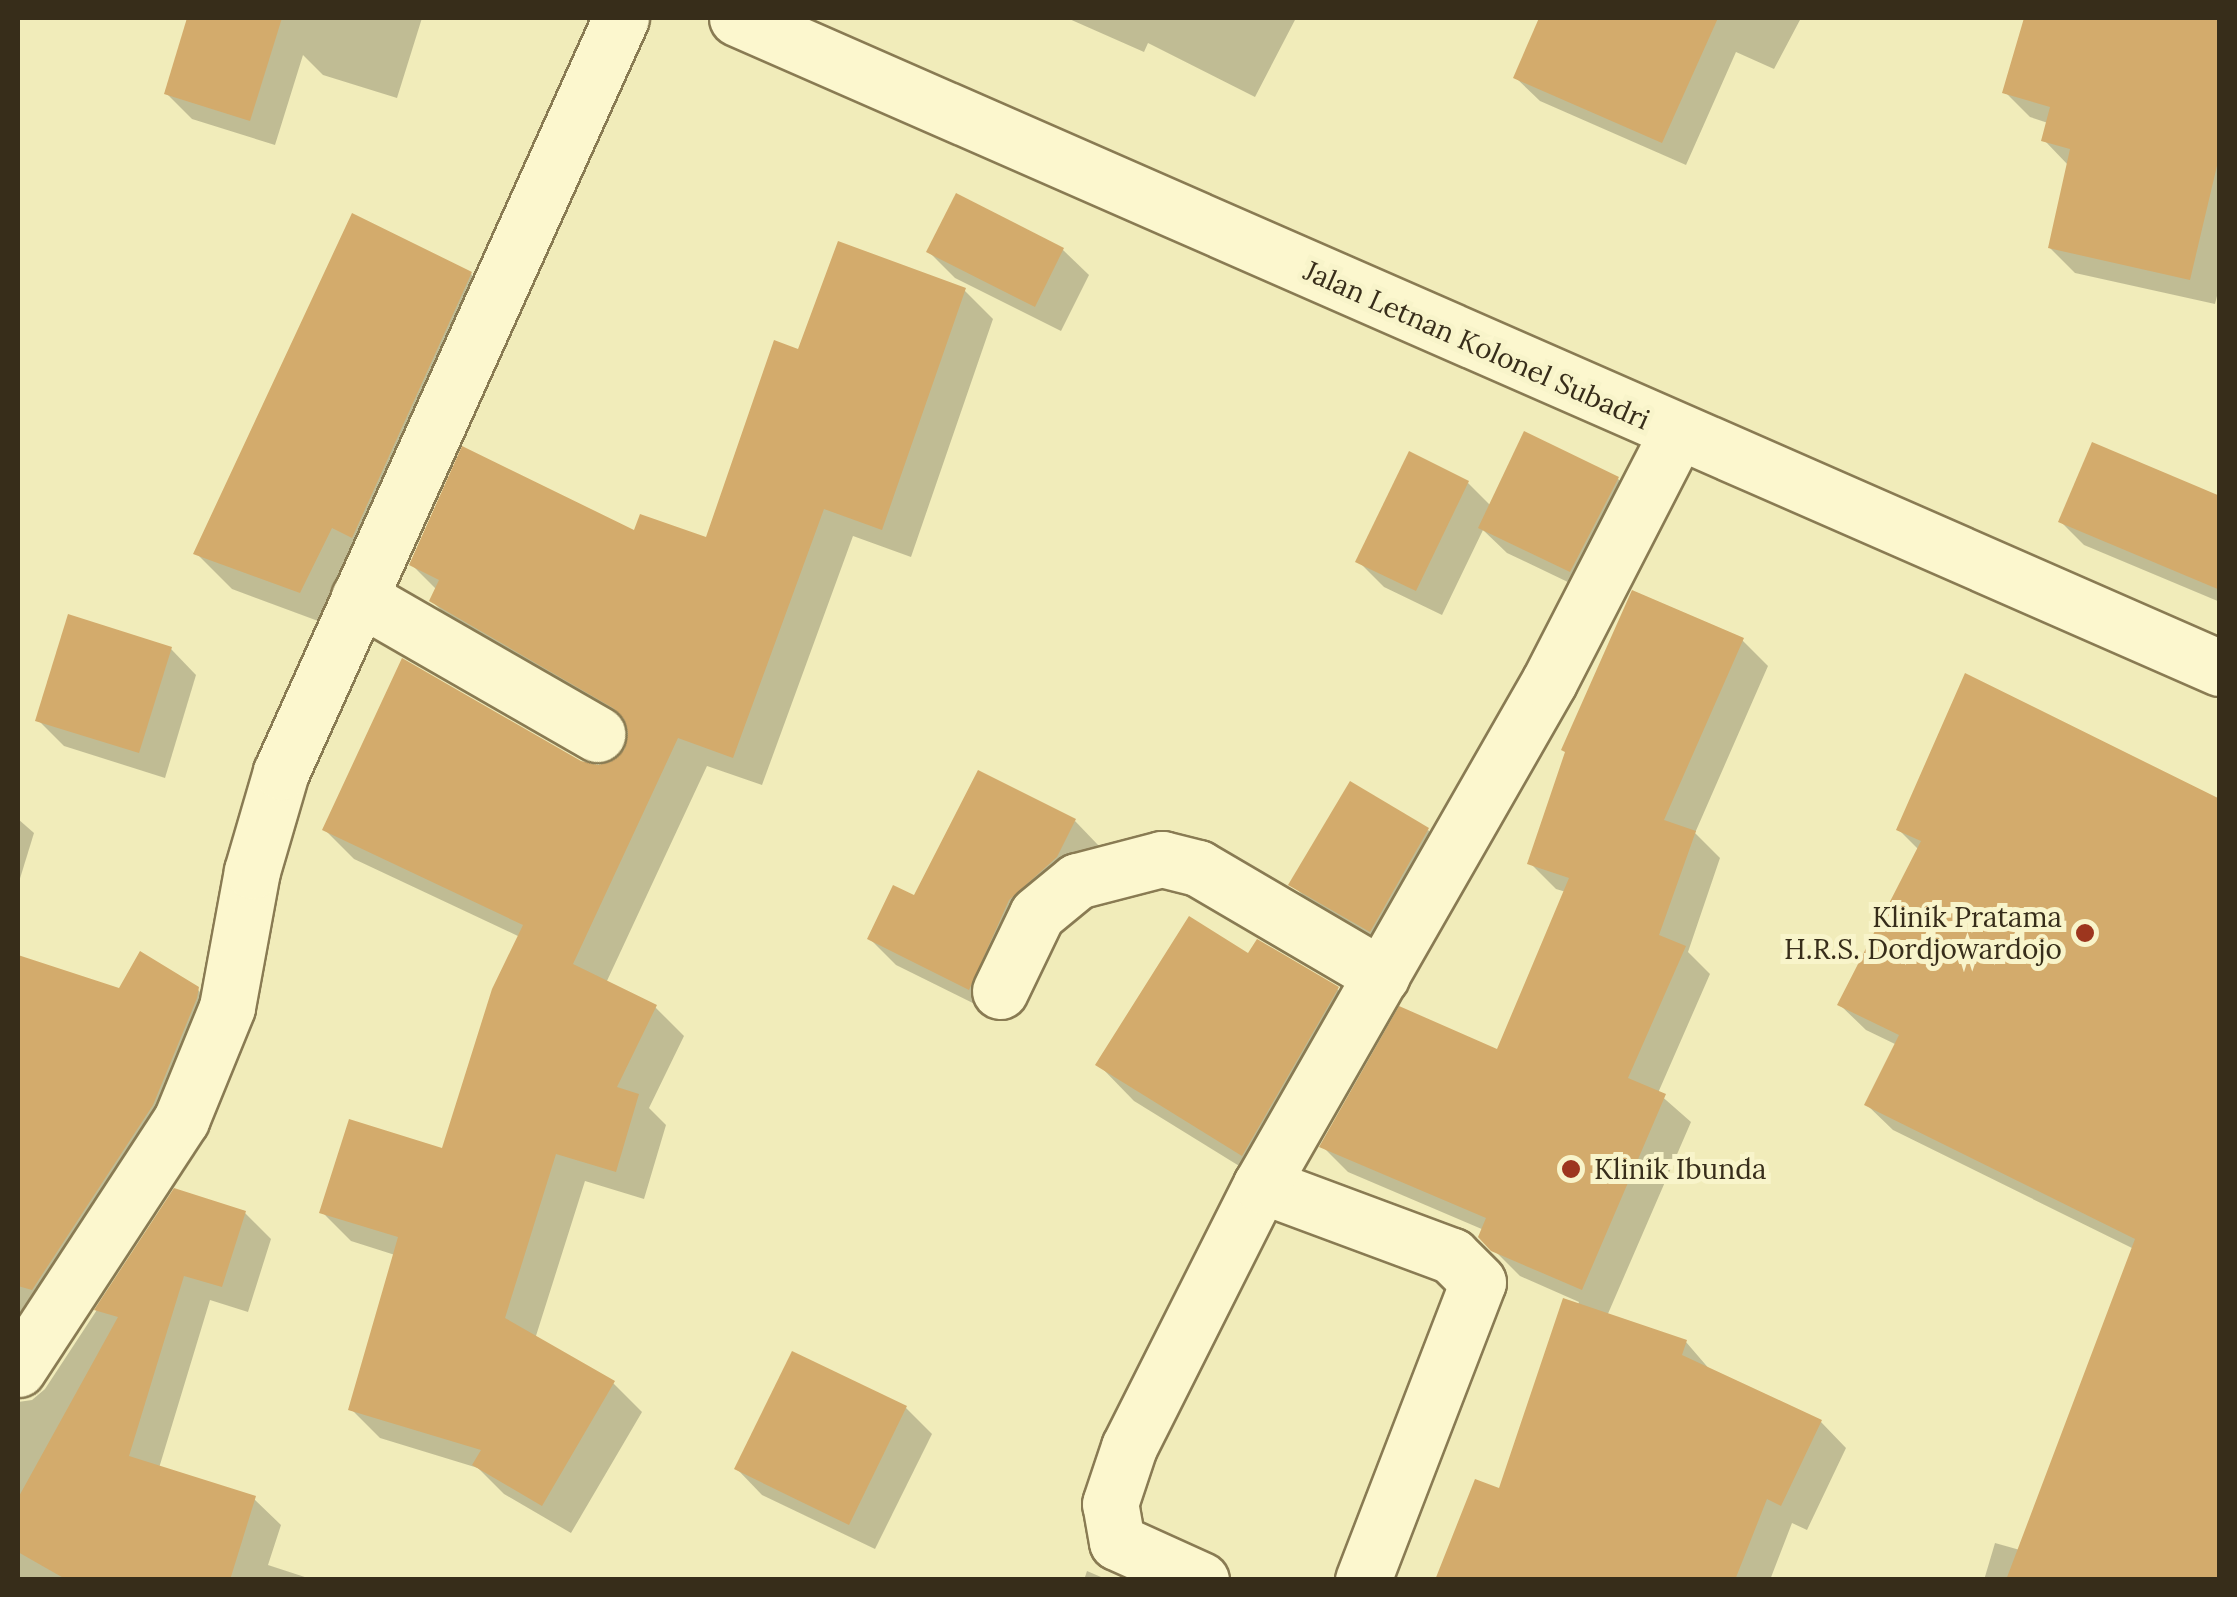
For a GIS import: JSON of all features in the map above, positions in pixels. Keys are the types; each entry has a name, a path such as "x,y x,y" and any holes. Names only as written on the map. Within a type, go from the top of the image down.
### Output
{"street":[{"path":"18,1369 181,1120 226,1008 252,872 281,772 621,18"},
{"name":"Jalan Letnan Kolonel Subadri","path":"737,18 2220,668"},
{"path":"1200,1580 1118,1542 1110,1504 1128,1446 1260,1184 1549,682 1676,432"},
{"path":"359,598 597,734"},
{"path":"1000,991 1037,914 1077,881 1162,859 1198,868 1382,976"},
{"path":"1260,1184 1452,1256 1478,1282 1362,1580"}],"building":[{"path":"187,18 282,18 250,121 164,94"},
{"path":"1539,18 1718,18 1662,143 1513,78"},
{"path":"2024,18 2220,18 2220,153 2190,280 2048,248 2070,149 2041,141 2050,107 2002,93"},
{"path":"956,193 1064,248 1035,307 926,252"},
{"path":"352,213 472,272 352,538 332,528 300,593 193,554"},
{"path":"838,241 966,288 882,530 824,509 733,758 678,738 573,964 657,1005 617,1087 639,1094 616,1172 556,1154 505,1318 615,1381 542,1506 472,1465 481,1450 348,1410 398,1237 319,1213 349,1119 442,1148 492,989 523,925 322,830 402,658 581,761 598,765 612,761 624,750 628,733 624,719 613,708 429,601 439,580 409,565 462,446 634,530 640,514 706,537 774,340 798,349"},
{"path":"1524,431 1619,477 1570,572 1478,528"},
{"path":"2092,442 2220,496 2220,590 2058,522"},
{"path":"1409,451 1469,481 1416,591 1355,562"},
{"path":"1632,590 1744,638 1664,820 1696,831 1659,935 1686,946 1628,1078 1666,1094 1582,1290 1491,1251 1478,1237 1486,1218 1319,1147 1399,1006 1497,1049 1569,878 1527,864 1565,752 1561,750"},
{"path":"68,614 172,647 139,753 35,721"},
{"path":"1965,673 2220,799 2220,1580 2006,1580 2135,1239 1864,1105 1899,1035 1837,1005 1921,841 1896,830"},
{"path":"978,770 1076,819 1057,857 1009,900 969,990 867,939 893,885 914,895"},
{"path":"1350,781 1429,828 1370,932 1288,885"},
{"path":"1189,916 1248,953 1257,939 1339,987 1242,1156 1095,1065"},
{"path":"140,951 199,987 197,998 153,1105 32,1290 18,1286 18,955 119,988"},
{"path":"174,1188 246,1211 222,1287 184,1276 129,1456 256,1496 230,1580 67,1580 18,1552 18,1498 118,1317 94,1310"},
{"path":"1563,1298 1687,1340 1682,1355 1822,1420 1781,1506 1767,1499 1735,1580 1435,1580 1475,1479 1499,1488"},
{"path":"792,1351 907,1406 849,1525 734,1469"}],"place":[{"name":"Klinik Pratama H.R.S. Dordjowardojo","path":"2085,933"},
{"name":"Klinik Ibunda","path":"1571,1169"}]}
